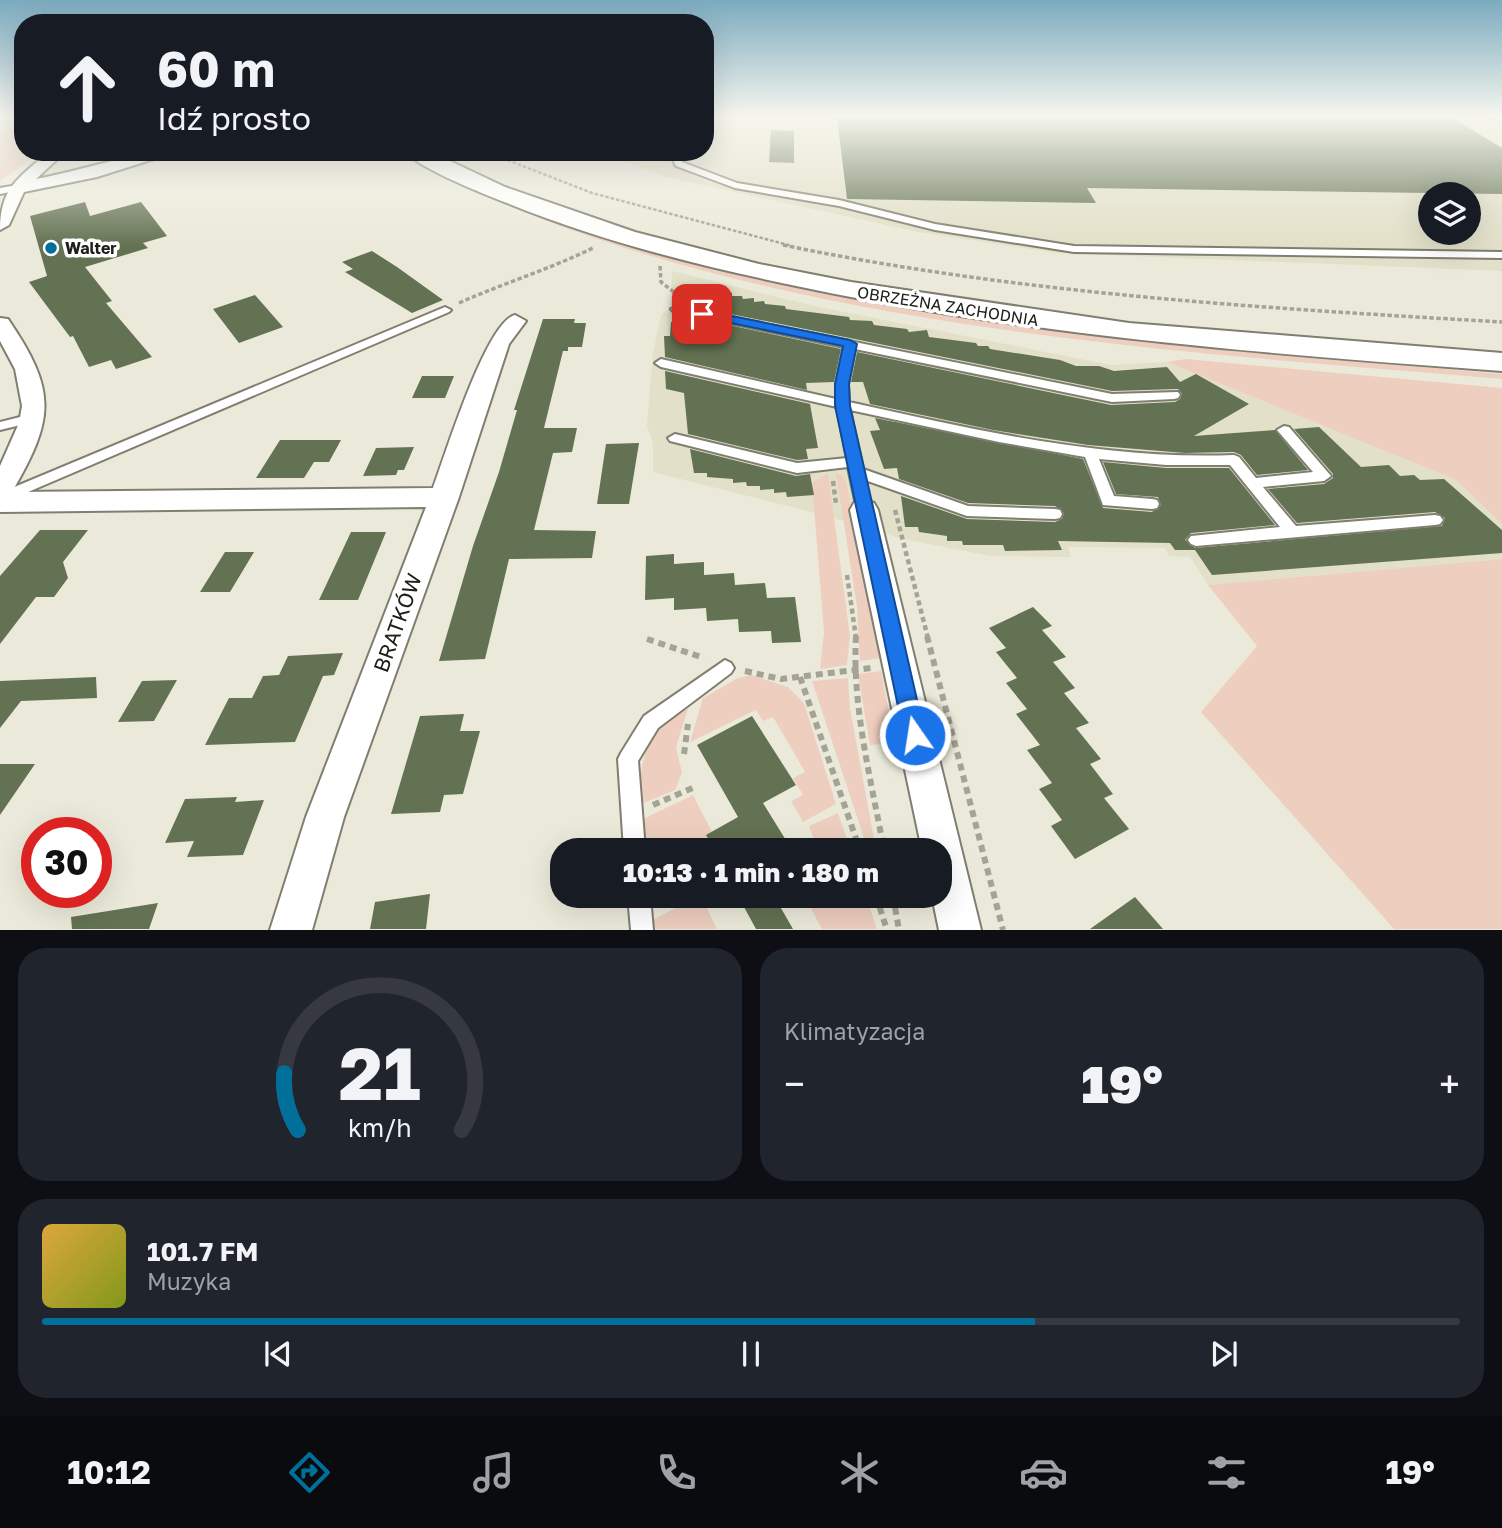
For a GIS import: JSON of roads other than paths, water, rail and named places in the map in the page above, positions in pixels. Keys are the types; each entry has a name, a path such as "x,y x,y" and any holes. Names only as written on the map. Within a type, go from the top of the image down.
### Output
{"street":[{"path":"0,225 9,190 46,161"},
{"path":"9,190 135,161"},
{"name":"OBRZEŻNA ZACHODNIA","path":"435,161 497,191 616,233 727,264 889,298 987,314 1219,342 1502,362"},
{"name":"OBRZEŻNA ZACHODNIA","path":"480,161 590,205 677,232 900,280 1132,312 1502,339"},
{"name":"BRATKÓW","path":"291,929 324,817 445,497 498,344 515,321"},
{"path":"0,324 24,358 32,378 32,418 24,443 0,489"},
{"path":"0,501 445,497"},
{"path":"865,508 960,929"}],"lane":[{"path":"678,161 679,164 735,185 839,203 935,227 1074,248 1502,255"},
{"path":"677,309 1112,398 1174,395"},
{"path":"0,501 445,310"},
{"path":"850,344 842,384 843,406 865,508"},
{"path":"661,363 843,406 1090,453 1180,463 1234,460 1292,531"},
{"path":"0,426 32,418"},
{"path":"1252,483 1324,476 1284,430"},
{"path":"675,438 797,468 855,467 967,510 1055,514"},
{"path":"1090,453 1108,501 1152,504"},
{"path":"1196,540 1435,520"},
{"path":"633,838 628,759 651,722 725,668"},
{"path":"640,908 642,929"}],"place":[{"name":"Walter","path":"51,248"}]}
